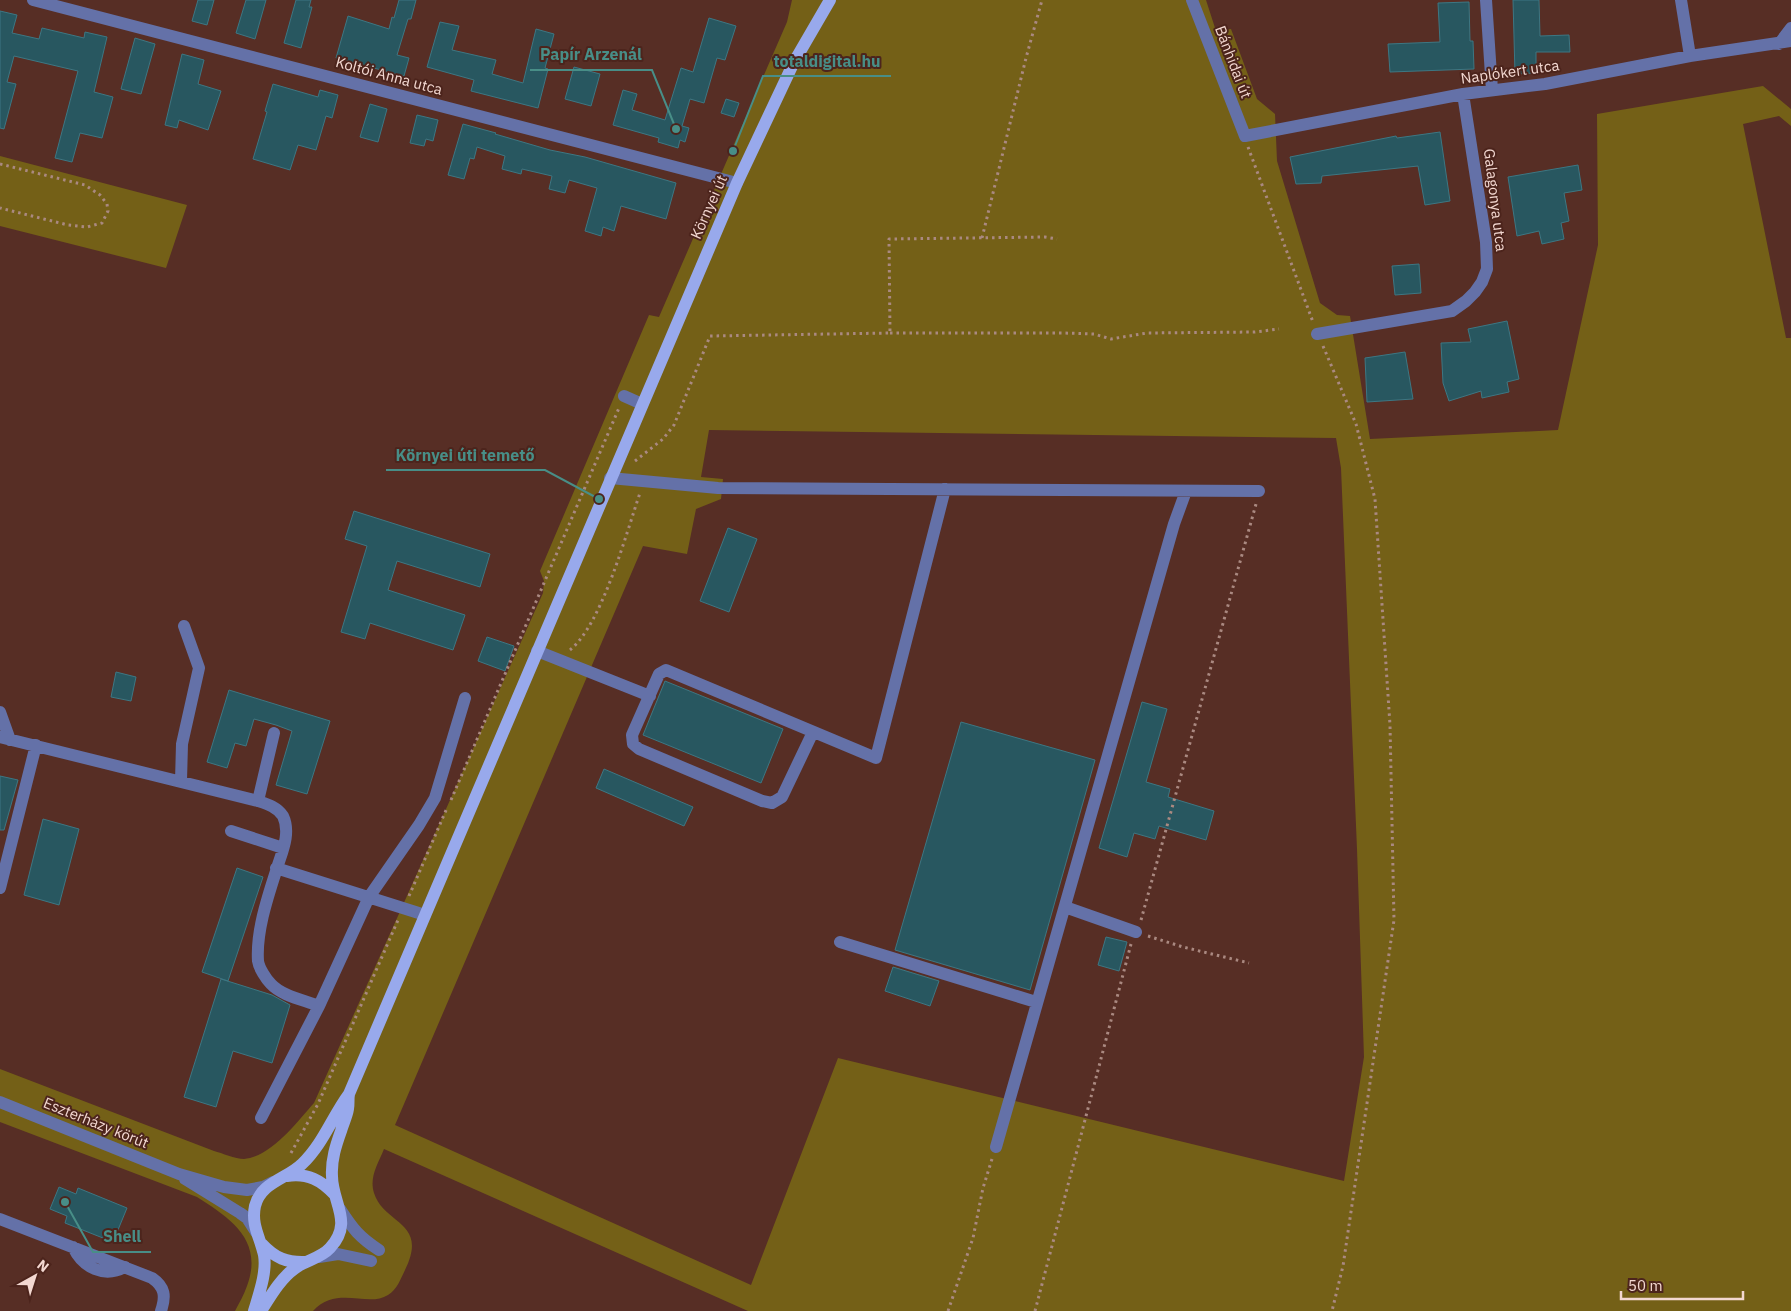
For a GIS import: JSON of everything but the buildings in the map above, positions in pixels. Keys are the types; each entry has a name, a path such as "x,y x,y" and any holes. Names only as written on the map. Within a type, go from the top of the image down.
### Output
{"main road":[{"name":"Környei út","path":"348,1094 610,478 738,183 794,62 830,0"},
{"path":"254,1311 262,1281 264,1255 256,1232 254,1219 256,1205 262,1192 272,1182 298,1168 316,1148 348,1094"},
{"path":"261,1311 293,1269 319,1257 330,1248 338,1237 341,1223 340,1209 334,1195 332,1165 338,1138 348,1110 348,1094"},
{"path":"284,1176 299,1174 312,1177 325,1184 334,1195"},
{"path":"256,1232 262,1244 270,1253 281,1259 293,1262 306,1262"}],"street":[{"name":"Koltói Anna utca","path":"33,0 738,183"},
{"name":"Bánhidai út","path":"1192,0 1245,136"},
{"path":"1486,0 1492,90"},
{"path":"1681,0 1690,56"},
{"name":"Naplókert utca","path":"1245,136 1463,94 1545,84 1690,56 1785,43 1791,28"},
{"name":"Galagonya utca","path":"1317,334 1452,310 1466,301 1482,282 1487,269 1486,242 1463,94"},
{"path":"624,396 642,404"},
{"path":"610,478 718,488 1259,491"},
{"path":"813,732 782,797 772,803 762,801 639,750 633,744 632,736 659,674 666,670 876,758 945,489"},
{"path":"996,1146 1169,541 1186,491"},
{"path":"181,781 182,744 200,668 184,626"},
{"path":"537,651 650,696"},
{"path":"261,1118 319,1006 369,898 419,825 435,798 465,698"},
{"path":"0,712 5,738 258,801 278,810 286,830 283,848 261,919 258,962 264,975 280,991 319,1006"},
{"path":"258,801 274,734"},
{"path":"0,888 36,745"},
{"path":"231,830 283,848"},
{"path":"276,868 425,915"},
{"path":"1065,907 1136,932"},
{"path":"840,942 1036,1002"},
{"name":"Eszterházy körút","path":"0,1102 180,1174 224,1187 247,1190 263,1187 272,1182"},
{"name":"Eszterházy körút","path":"180,1174 188,1183 247,1218 256,1232"},
{"path":"340,1209 351,1226 363,1239 379,1250"},
{"path":"0,1219 73,1247 78,1258 90,1267 103,1272 119,1268 152,1278 161,1286 164,1296 161,1311"},
{"path":"319,1257 338,1254 371,1261"}],"path":[{"path":"982,238 1042,0"},
{"path":"1245,136 1255,168 1317,334 1356,424 1375,499 1390,725 1394,920 1343,1266 1332,1311"},
{"path":"0,164 85,184 100,195 107,204 108,211 102,223 87,227 68,225 0,208"},
{"path":"890,332 889,239 1057,238"},
{"path":"632,463 663,439 674,425 710,336 890,332 1063,333 1094,334 1111,339 1147,333 1255,332 1279,329"},
{"path":"558,660 578,644 589,627 605,594 644,482"},
{"path":"1034,1311 1136,932 1144,914 1259,491"},
{"path":"1136,932 1183,947 1249,963"},
{"path":"948,1311 973,1238 983,1188 996,1146"}],"shaded area":[{"path":"792,0 1206,0 1216,31 1231,29 1257,99 1275,114 1277,161 1320,303 1337,315 1350,316 1370,439 1558,430 1598,245 1597,114 1763,86 1791,109 1791,126 1779,116 1743,124 1786,338 1791,338 1791,1311 748,1311 384,1149 373,1176 374,1193 386,1212 402,1225 412,1242 411,1254 405,1270 394,1290 380,1298 332,1299 322,1303 313,1311 235,1311 247,1286 251,1270 251,1256 241,1232 221,1213 197,1197 0,1122 0,1069 214,1151 240,1159 254,1157 274,1145 314,1103 543,593 544,581 540,571 649,315 659,317 787,22","holes":["709,430 1336,438 1341,468 1364,1057 1344,1181 838,1058 751,1285 395,1125 643,546 687,554 696,509 721,499 723,479 701,477"]},
{"path":"0,156 187,205 166,268 0,226"}],"place":[{"name":"Papír Arzenál","path":"676,129"},
{"name":"totaldigital.hu","path":"733,151"},
{"name":"Környei úti temető","path":"599,499"},
{"name":"Shell","path":"65,1202"}]}
